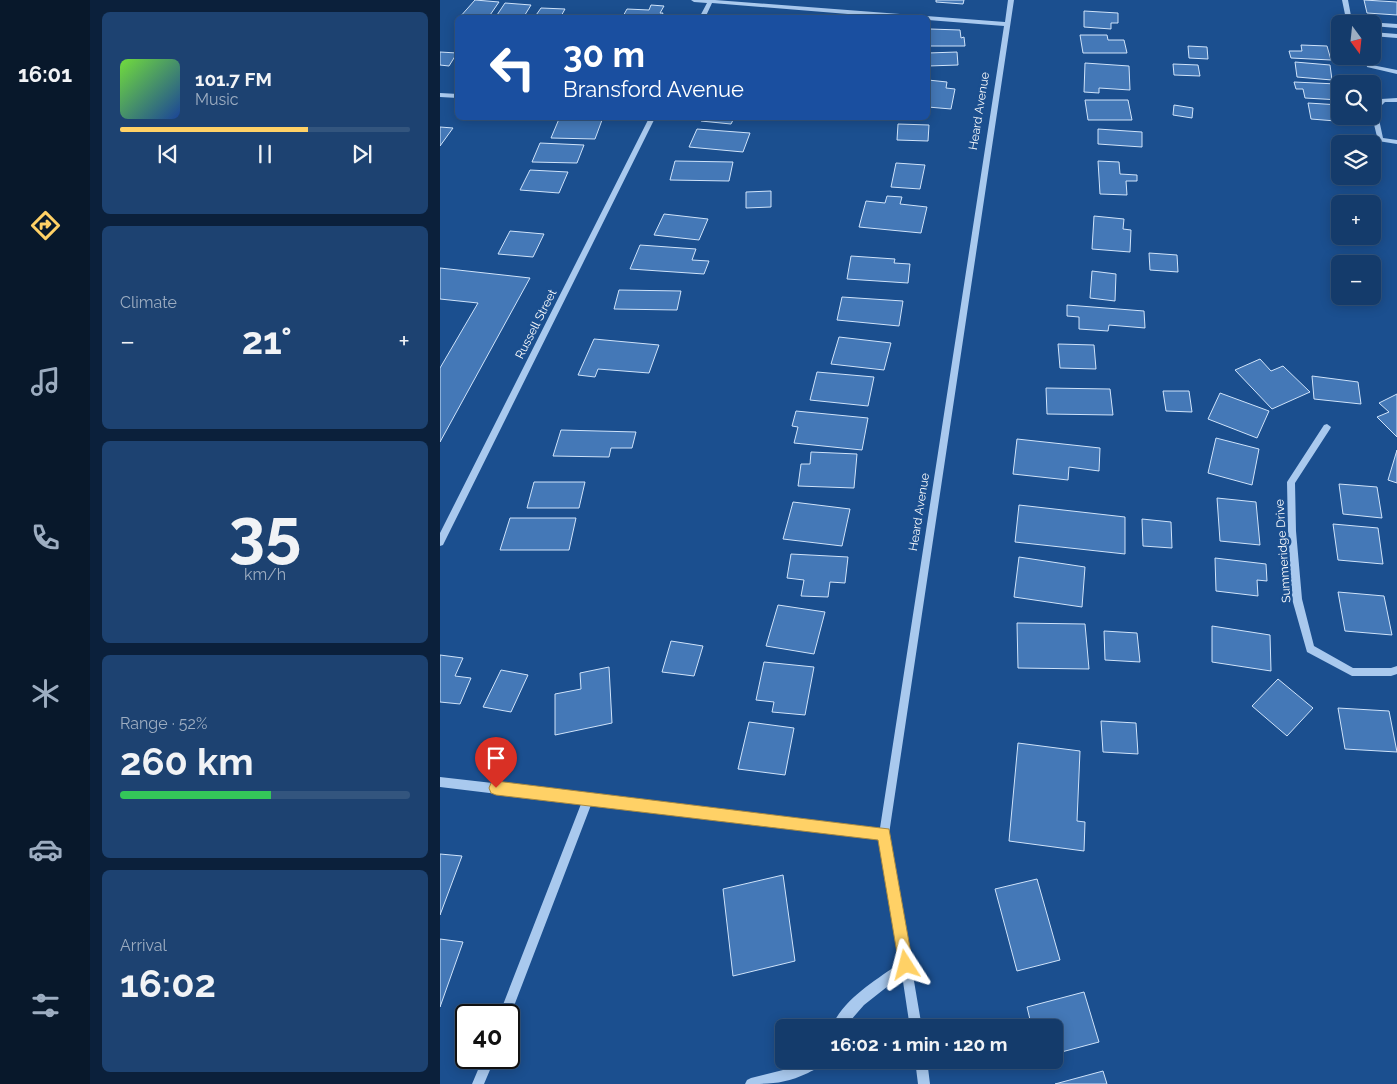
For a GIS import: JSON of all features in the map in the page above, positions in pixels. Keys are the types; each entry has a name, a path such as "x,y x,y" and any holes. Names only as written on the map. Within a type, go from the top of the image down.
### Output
{"street":[{"path":"694,0 888,15"},
{"name":"Heard Avenue","path":"915,1019 884,834 1011,0"},
{"path":"1345,0 1348,15"},
{"path":"704,15 711,1"},
{"path":"930,18 1006,24"},
{"path":"1381,25 1397,26"},
{"path":"1381,35 1397,36"},
{"path":"1369,65 1397,72"},
{"path":"440,95 455,96"},
{"path":"1397,100 1383,100 1374,110 1380,140 1397,142"},
{"name":"Russell Street","path":"440,542 651,120"},
{"name":"Summeridge Drive","path":"1327,427 1291,482 1292,531 1297,599 1310,648 1352,672 1391,672 1397,670"},
{"path":"440,782 884,834"},
{"path":"509,1004 588,798"},
{"path":"843,1019 863,996 906,965"},
{"path":"478,1084 484,1069"},
{"path":"751,1084 792,1074 802,1069"},
{"path":"922,1069 924,1084"}],"building":[{"path":"475,0 499,2 490,15 462,15"},
{"path":"936,0 964,0 963,4 936,2"},
{"path":"1364,0 1397,2 1397,15 1367,13"},
{"path":"505,3 531,5 525,15 497,15"},
{"path":"651,5 664,6 660,13 663,13 662,15 624,15 627,9 649,10"},
{"path":"541,8 565,9 562,15 536,15"},
{"path":"1084,11 1118,13 1118,23 1111,23 1111,29 1084,27"},
{"path":"930,29 960,30 961,38 964,37 965,46 930,46"},
{"path":"1080,35 1107,35 1108,40 1124,40 1127,53 1083,53"},
{"path":"1301,45 1327,46 1331,60 1291,58 1289,51 1302,51"},
{"path":"1188,46 1207,47 1208,59 1189,58"},
{"path":"440,52 455,53 449,66 440,65"},
{"path":"957,52 958,65 930,66 930,53"},
{"path":"1295,62 1330,65 1331,80 1297,77"},
{"path":"1085,63 1129,66 1130,90 1099,88 1099,93 1084,92"},
{"path":"1173,64 1198,65 1200,76 1174,75"},
{"path":"930,80 947,82 946,88 955,89 951,109 930,107"},
{"path":"1294,82 1331,84 1331,99 1305,98 1303,89 1296,89"},
{"path":"1085,100 1128,100 1132,120 1088,120"},
{"path":"1308,103 1331,104 1331,121 1311,119"},
{"path":"1174,105 1193,108 1192,118 1173,115"},
{"path":"559,120 602,120 595,139 551,138"},
{"path":"702,120 733,120 731,124"},
{"path":"898,124 929,125 928,141 897,140"},
{"path":"440,127 453,128 440,146"},
{"path":"697,129 750,133 743,152 689,147"},
{"path":"1098,129 1142,132 1142,147 1098,144"},
{"path":"540,143 584,145 577,163 532,162"},
{"path":"675,161 733,162 729,181 670,180"},
{"path":"1098,161 1119,162 1120,174 1137,175 1137,181 1126,181 1127,195 1100,194"},
{"path":"896,163 925,165 920,189 891,187"},
{"path":"530,170 568,172 559,193 520,190"},
{"path":"771,191 771,207 746,208 746,192"},
{"path":"887,196 902,197 900,204 927,207 921,233 859,227 866,201 885,203"},
{"path":"664,214 708,219 699,240 654,235"},
{"path":"1094,216 1124,219 1123,229 1131,230 1130,252 1092,249"},
{"path":"510,231 544,234 533,257 498,254"},
{"path":"640,245 696,249 692,260 709,261 704,274 630,269"},
{"path":"1149,253 1177,255 1178,272 1150,270"},
{"path":"851,256 895,259 894,263 910,264 908,283 847,279"},
{"path":"440,268 530,278 440,442 440,368 478,303 440,299"},
{"path":"1092,271 1116,274 1115,301 1090,298"},
{"path":"619,290 681,291 677,310 614,309"},
{"path":"842,297 903,301 899,326 837,320"},
{"path":"1067,305 1144,311 1145,328 1109,325 1108,331 1079,329 1079,317 1067,316"},
{"path":"839,337 891,343 884,370 831,364"},
{"path":"594,339 659,345 649,373 598,369 595,377 578,375"},
{"path":"1058,344 1094,345 1096,369 1060,368"},
{"path":"1260,359 1271,371 1283,366 1310,392 1272,409 1235,370"},
{"path":"817,372 874,377 868,406 810,400"},
{"path":"1312,376 1358,382 1361,404 1314,399"},
{"path":"1046,388 1110,389 1113,415 1047,414"},
{"path":"1163,391 1189,391 1192,412 1166,411"},
{"path":"1220,393 1269,411 1257,438 1208,419"},
{"path":"1397,394 1397,437 1377,417 1389,412 1379,403"},
{"path":"796,411 868,418 862,450 794,443 798,427 792,426"},
{"path":"561,430 636,432 632,448 611,448 609,457 553,456"},
{"path":"1216,438 1259,449 1252,485 1208,473"},
{"path":"1017,439 1100,448 1099,471 1069,467 1068,480 1013,474"},
{"path":"1397,450 1397,483 1388,480"},
{"path":"811,452 857,454 854,488 798,486 801,464 810,464"},
{"path":"534,482 585,482 579,508 527,508"},
{"path":"1339,484 1377,487 1382,518 1343,514"},
{"path":"1217,498 1256,502 1260,545 1220,541"},
{"path":"793,502 850,509 842,546 783,539"},
{"path":"1019,505 1125,517 1125,554 1015,542"},
{"path":"510,518 576,518 569,550 500,550"},
{"path":"1142,519 1171,522 1172,548 1143,546"},
{"path":"1333,524 1378,528 1383,564 1338,560"},
{"path":"791,554 848,557 845,583 830,582 828,597 801,596 804,580 787,578"},
{"path":"1019,557 1085,567 1082,607 1014,597"},
{"path":"1215,558 1266,564 1267,581 1257,580 1258,596 1216,591"},
{"path":"1338,592 1384,596 1392,635 1345,631"},
{"path":"778,605 825,612 814,654 766,646"},
{"path":"1017,623 1085,624 1089,669 1018,668"},
{"path":"1212,626 1270,635 1271,671 1212,662"},
{"path":"1104,631 1137,633 1140,662 1105,660"},
{"path":"671,641 703,646 694,676 662,672"},
{"path":"440,655 463,658 455,676 471,678 460,704 440,702"},
{"path":"764,662 814,667 805,715 772,712 774,702 756,700"},
{"path":"609,667 612,723 555,735 555,694 581,689 580,673"},
{"path":"501,670 528,675 511,712 483,707"},
{"path":"1278,679 1313,708 1287,736 1252,706"},
{"path":"1338,708 1389,711 1397,752 1345,749"},
{"path":"1101,721 1136,723 1138,754 1103,752"},
{"path":"749,722 794,728 785,775 738,769"},
{"path":"1018,743 1080,751 1077,821 1085,822 1084,851 1009,841"},
{"path":"440,854 462,856 440,915"},
{"path":"783,875 795,961 733,976 723,889"},
{"path":"1037,879 1060,960 1017,971 995,889"},
{"path":"440,939 463,942 440,1007"},
{"path":"1084,992 1099,1042 1063,1052 1063,1019 1030,1019 1027,1007"},
{"path":"1103,1071 1107,1084 1055,1084"}],"route":[{"path":"496,788 884,834 906,965"}]}
